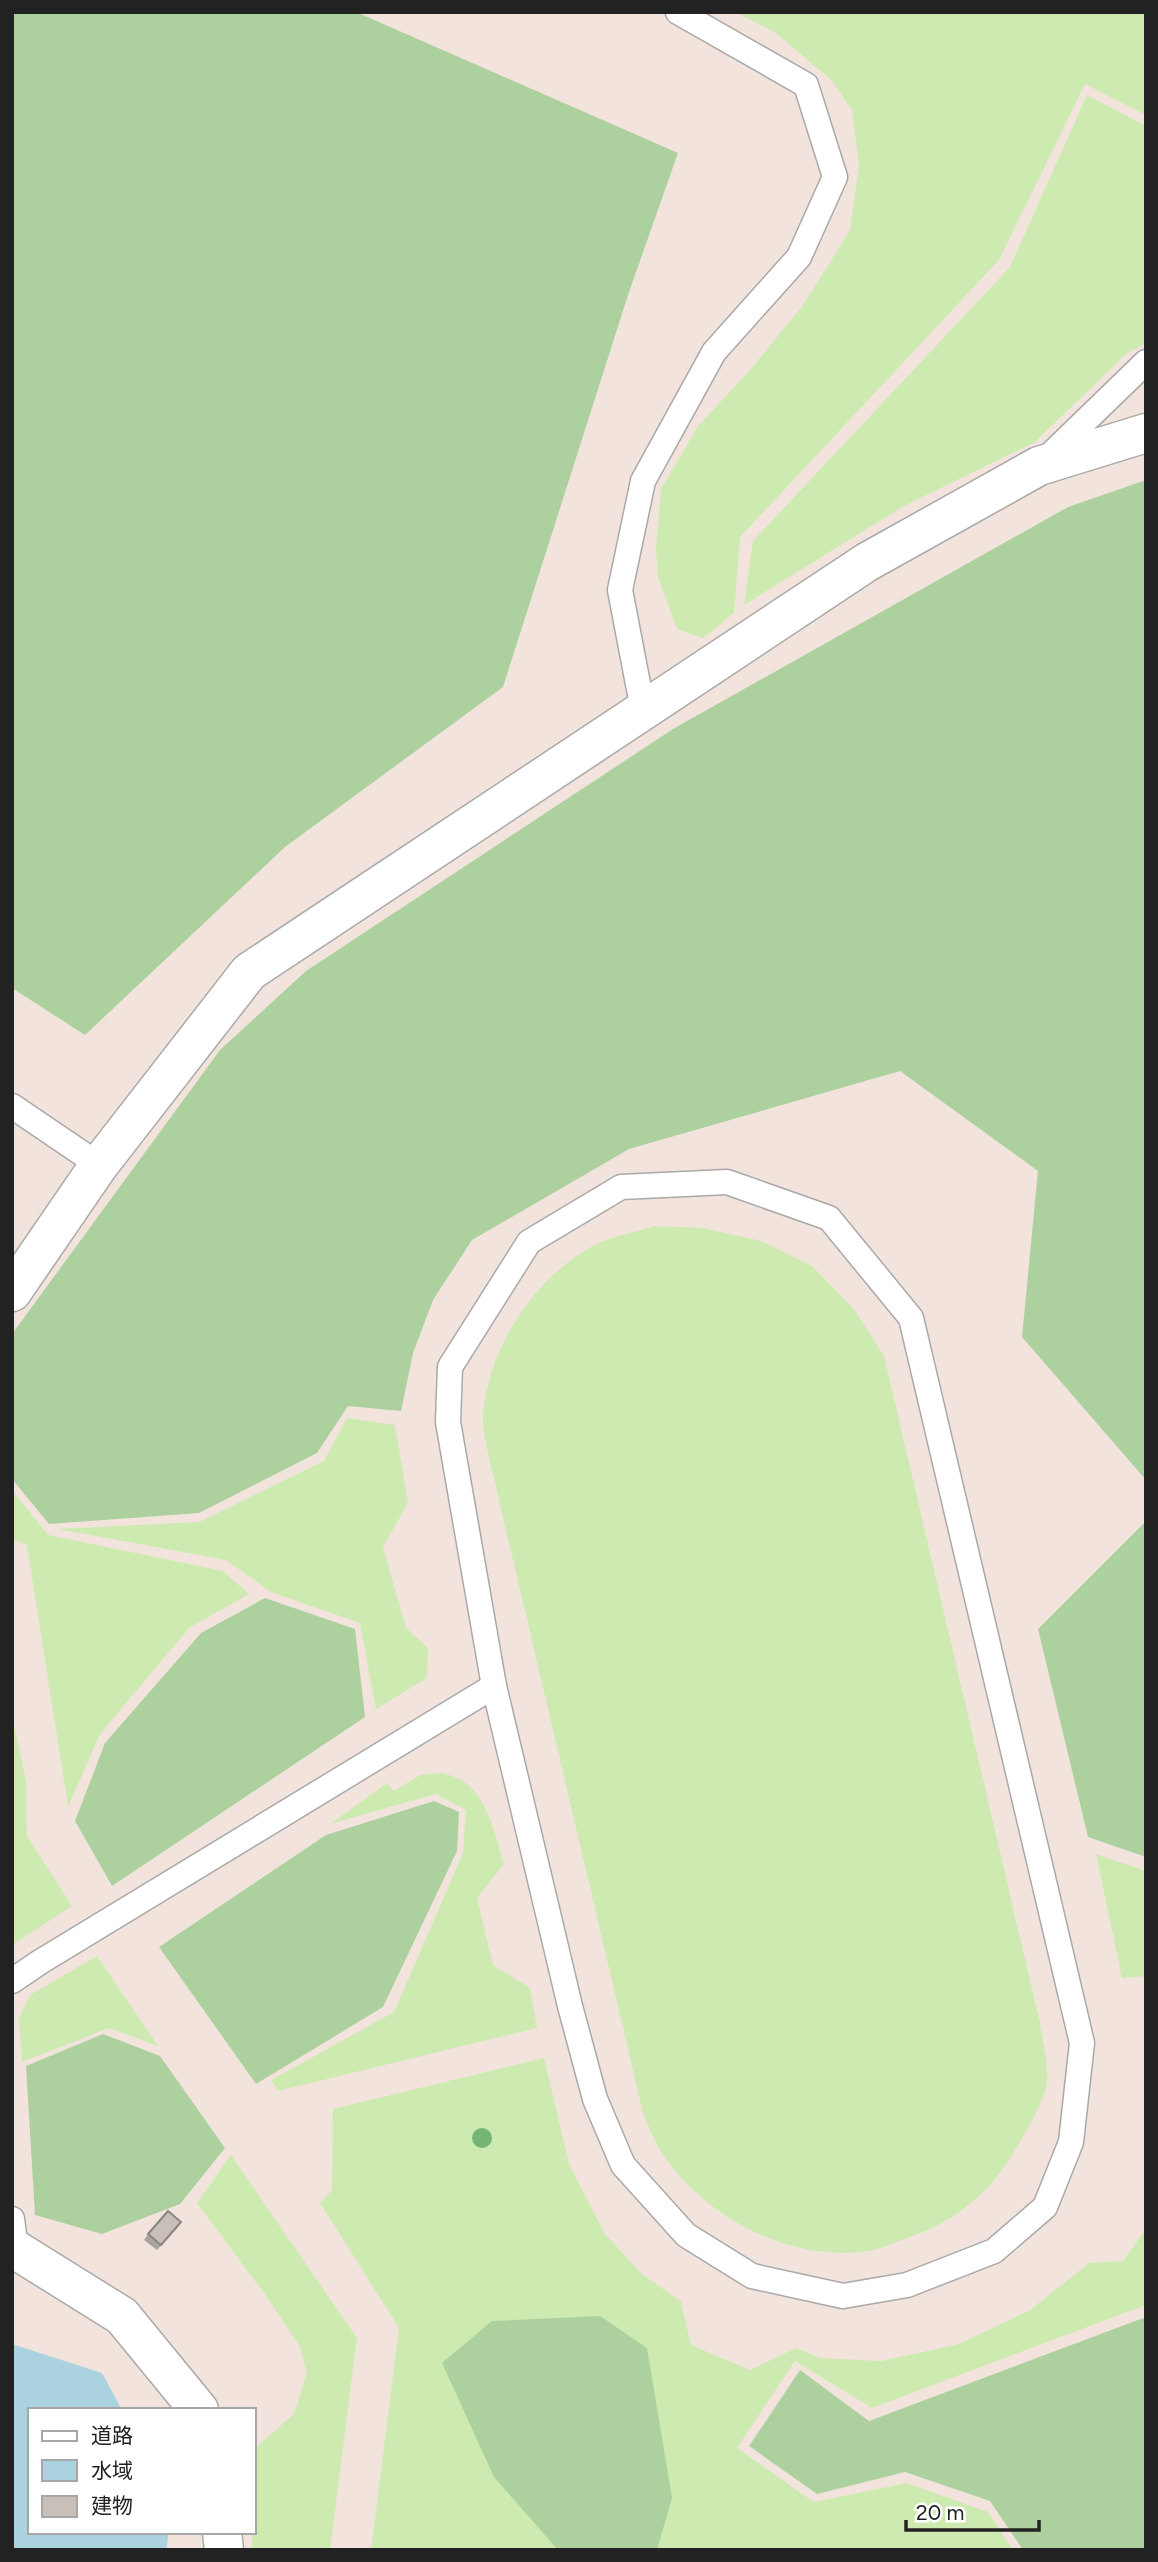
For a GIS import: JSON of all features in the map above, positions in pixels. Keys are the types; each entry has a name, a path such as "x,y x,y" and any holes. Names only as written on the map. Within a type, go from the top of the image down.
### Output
{"street":[{"path":"12,1292 99,1165 249,972 867,562 1040,466 1146,433"},
{"path":"14,2240 122,2316 196,2408"}],"lane":[{"path":"643,710 620,590 643,481 714,352 799,257 835,177 806,85 678,12"},
{"path":"1040,466 1146,362"},
{"path":"12,1106 99,1165"},
{"path":"727,1182 829,1218 911,1318 1082,2043 1071,2142 1045,2207 994,2250 906,2286 843,2296 752,2276 686,2235 623,2165 595,2099 570,2006 494,1686 448,1423 450,1367 529,1241 621,1187 727,1182"},
{"path":"12,1981 52,1954 494,1686"}],"shaded area":[{"path":"12,12 1146,12 1146,2550 12,2550"}],"green space":[{"path":"12,12 356,12 678,153 628,295 503,687 285,847 85,1035 12,988"},
{"path":"735,12 1146,12 1146,115 1085,84 999,260 740,537 734,613 703,638 677,629 658,577 656,549 661,489 698,426 750,370 804,304 850,230 859,165 852,110 832,81 776,33"},
{"path":"1087,95 1146,126 1146,343 1126,354 1035,442 904,506 744,605 753,541 1010,267"},
{"path":"1146,480 1146,1480 1022,1337 1038,1171 900,1071 629,1149 472,1240 433,1300 413,1353 401,1411 348,1406 317,1453 199,1513 49,1524 12,1479 12,1334 220,1050 306,971 673,729 1068,507"},
{"path":"655,1226 703,1228 761,1241 812,1266 854,1309 884,1356 1040,2023 1047,2067 1046,2089 1027,2131 1001,2171 978,2197 951,2217 920,2233 869,2251 840,2253 811,2250 755,2232 706,2201 684,2181 654,2139 644,2117 489,1458 483,1420 487,1390 504,1341 518,1317 552,1276 572,1259 600,1243"},
{"path":"347,1418 395,1425 408,1503 383,1547 406,1628 428,1648 427,1678 376,1709 360,1623 271,1592 226,1560 58,1529 199,1522 324,1461"},
{"path":"12,1490 48,1535 223,1571 249,1594 189,1628 100,1734 68,1807 27,1545 12,1539"},
{"path":"1146,1521 1146,1857 1088,1837 1038,1629"},
{"path":"265,1598 355,1629 365,1717 112,1886 75,1821 105,1743 201,1633"},
{"path":"12,1714 26,1781 27,1836 72,1906 12,1945"},
{"path":"442,1773 461,1780 472,1789 490,1819 504,1864 477,1898 493,1965 530,1988 537,2028 278,2091 271,2080 394,2012 463,1853 466,1810 436,1794 330,1824 387,1783 394,1791 420,1775"},
{"path":"434,1801 459,1812 457,1851 383,2007 256,2084 159,1947 326,1835"},
{"path":"1096,1854 1146,1871 1146,1976 1122,1978"},
{"path":"97,1956 158,2046 109,2028 22,2062 19,2018 30,1995"},
{"path":"103,2034 160,2056 225,2148 180,2204 102,2234 35,2215 26,2066"},
{"path":"544,2058 569,2164 605,2234 641,2273 681,2302 691,2345 750,2370 796,2348 820,2358 881,2361 959,2344 1030,2310 1089,2263 1123,2261 1146,2229 1146,2305 872,2408 795,2361 737,2448 814,2502 907,2483 988,2512 1013,2550 371,2550 399,2328 320,2203 332,2190 333,2109"},
{"path":"231,2155 357,2338 330,2550 252,2550 252,2534 256,2534 256,2447 294,2414 307,2373 300,2347 267,2297 197,2203"},
{"path":"600,2316 647,2348 672,2498 657,2550 558,2550 494,2477 442,2363 492,2321"},
{"path":"1146,2317 1146,2550 1023,2550 990,2501 905,2472 817,2494 749,2446 800,2370 869,2421"}],"water":[{"path":"12,2344 102,2373 121,2408 28,2408 28,2534 169,2534 166,2550 12,2550"}],"building":[{"path":"168,2211 181,2222 161,2245 148,2234"}]}
